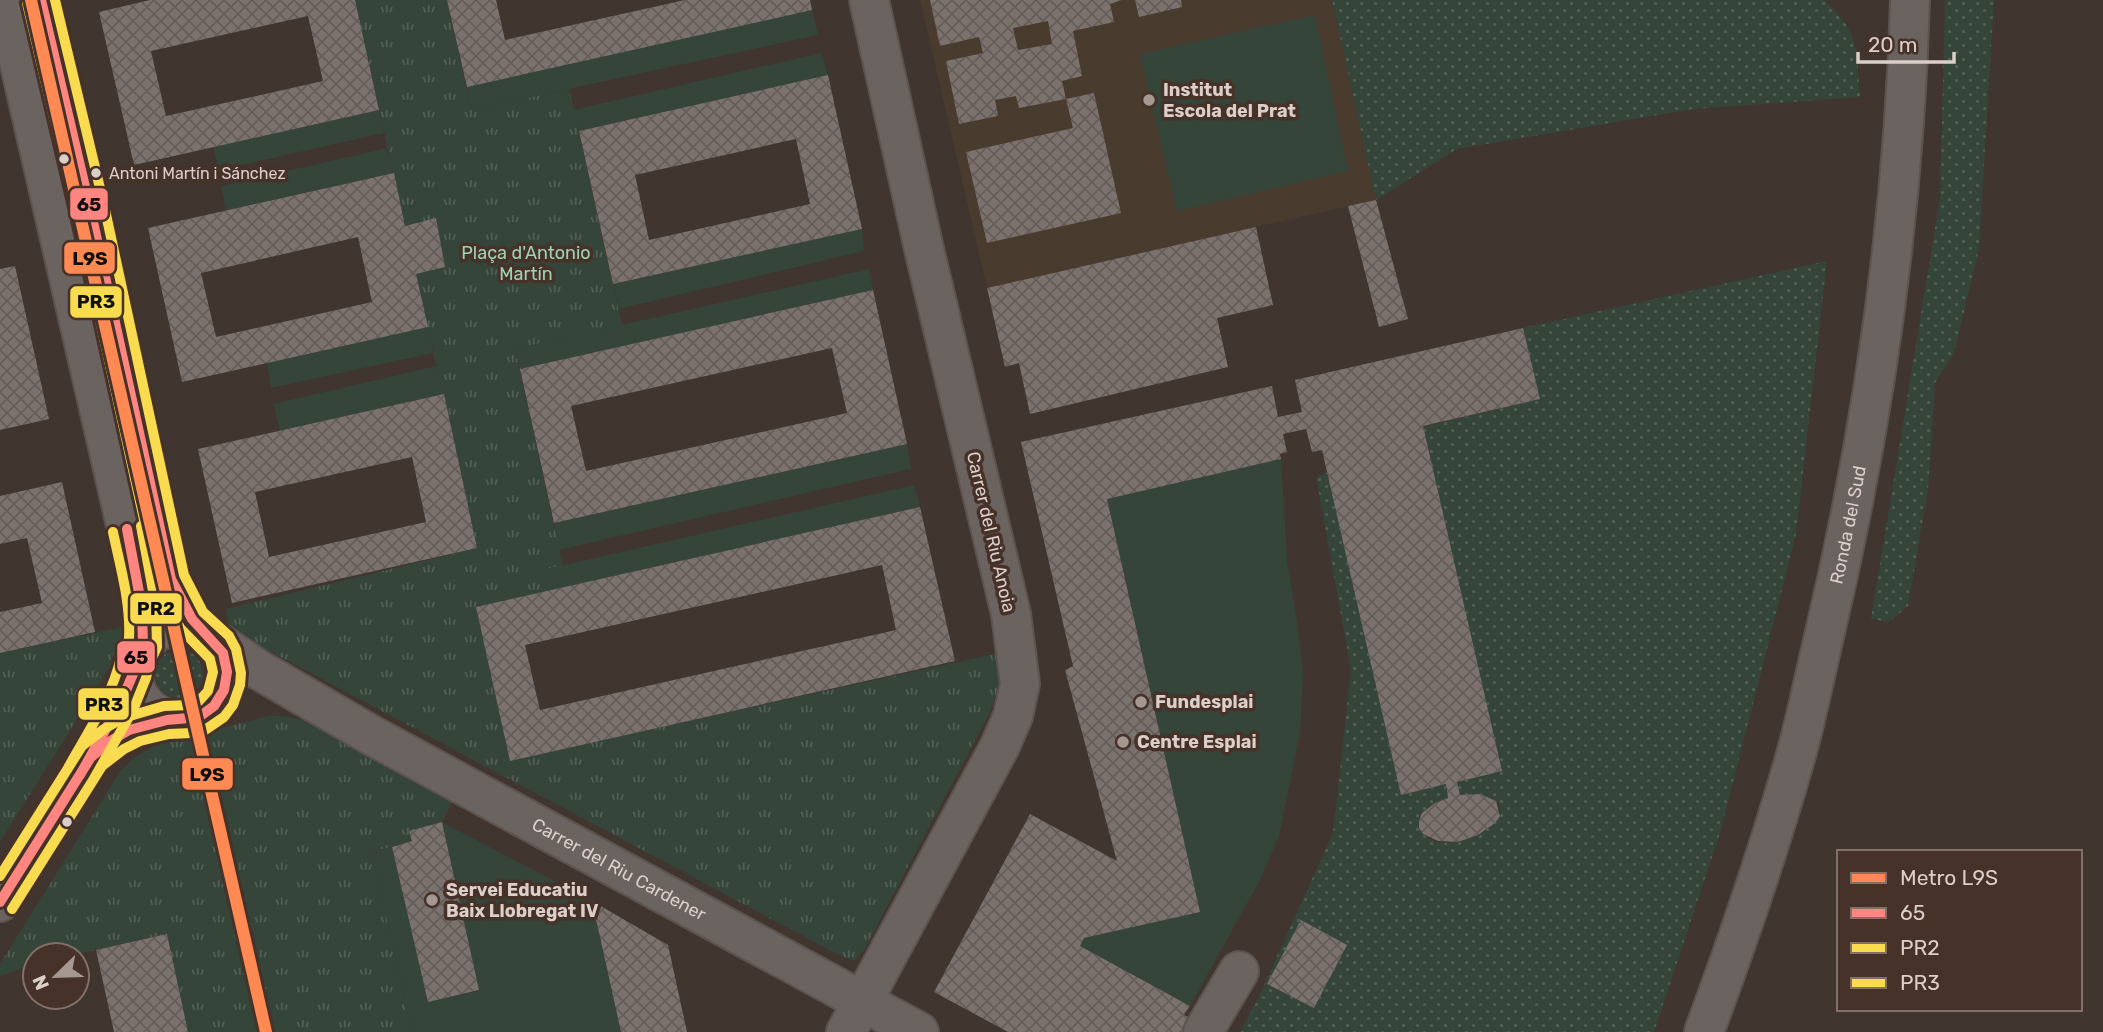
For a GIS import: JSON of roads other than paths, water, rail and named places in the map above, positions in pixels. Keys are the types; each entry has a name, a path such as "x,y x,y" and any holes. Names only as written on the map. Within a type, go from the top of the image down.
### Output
{"street":[{"path":"5,0 135,564 142,608 136,690 144,704 169,720"},
{"path":"41,0 172,579 183,605 223,652 227,667 227,682 222,696 212,709 199,717 184,721 169,720 133,729 109,740 91,757"},
{"name":"Carrer del Riu Anoia","path":"854,1017 1000,746 1013,716 1020,684 1011,614 869,0"},
{"name":"Ronda del Sud","path":"1704,1032 1734,951 1799,744 1847,538 1877,359 1900,181 1900,8"},
{"path":"0,902 91,757 121,702 138,659 154,634 169,627 185,626 207,635"},
{"name":"Carrer del Riu Cardener","path":"207,635 321,707 854,1017 919,1032"},
{"name":"Carrer del Riu Cardener","path":"212,709 232,701 272,696 287,696 321,707"},
{"path":"1203,1032 1238,971"}],"metro line":[{"name":"L9S","path":"31,0 266,1032"}],"place":[{"name":"Institut Escola del Prat","path":"1149,100"},
{"name":"Antoni Martín i Sánchez","path":"96,173"},
{"name":"Fundesplai","path":"1141,702"},
{"name":"Centre Esplai","path":"1123,742"},
{"name":"Servei Educatiu Baix Llobregat IV","path":"432,900"}],"park label":[{"name":"Plaça d'Antonio Martín","path":"526,263"}]}
